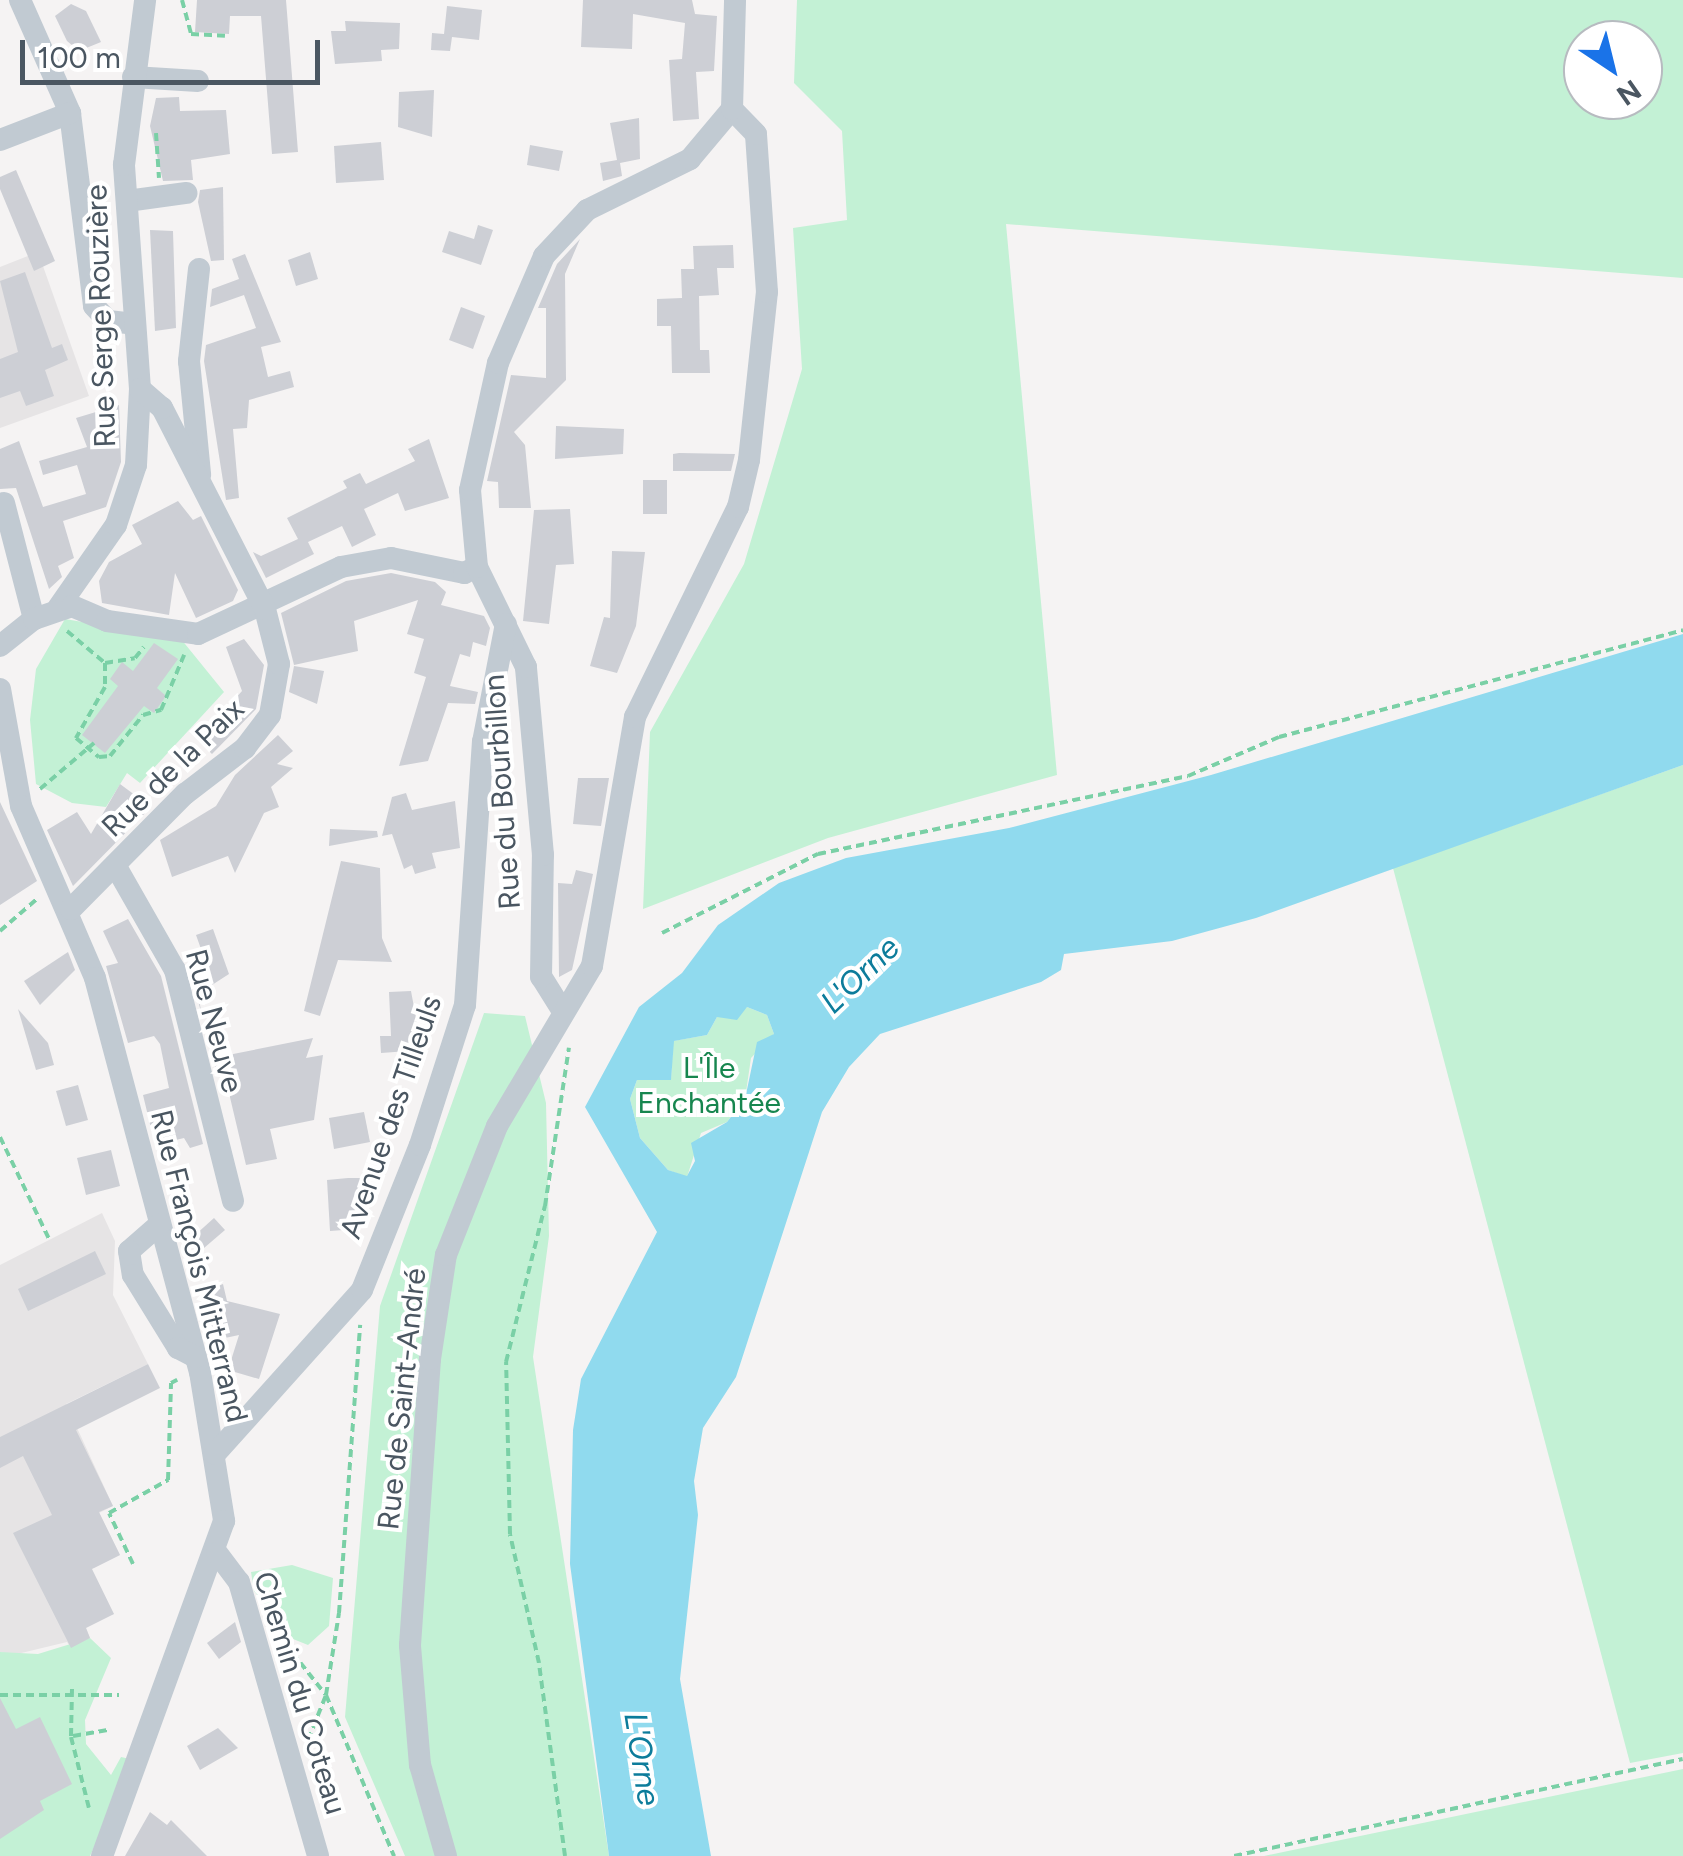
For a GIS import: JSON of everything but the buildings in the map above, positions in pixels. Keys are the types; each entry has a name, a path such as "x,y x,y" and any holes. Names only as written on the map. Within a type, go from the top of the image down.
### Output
{"street":[{"path":"20,0 70,113 94,306 108,321 136,324"},
{"name":"Rue Serge Rouzière","path":"59,617 124,508 136,465 140,389 127,201 133,77 145,0"},
{"path":"0,645 34,619 59,617 198,634 341,566 391,558 464,572 477,567 470,490 498,363 529,278 573,220 690,159 732,109 735,0"},
{"path":"133,77 198,81"},
{"name":"Rue de Saint-André","path":"446,1856 420,1765 410,1645 430,1359 446,1255 497,1126 562,1010 592,966 635,717 738,507 749,460 767,292 756,134 732,109"},
{"path":"0,140 70,113"},
{"path":"127,201 186,193"},
{"path":"198,480 190,361 199,270"},
{"name":"Rue de la Paix","path":"71,909 185,794 245,748 270,715 279,664 262,605 162,408 140,389"},
{"path":"4,503 34,619"},
{"name":"Rue du Bourbillon","path":"477,567 526,667 543,855 541,977 562,1010"},
{"name":"Avenue des Tilleuls","path":"215,1454 362,1290 465,1005 484,742 506,624"},
{"name":"Rue François Mitterrand","path":"0,689 21,806 71,909 196,1357 224,1521 217,1553 102,1856"},
{"name":"Rue Neuve","path":"115,865 175,970 233,1202"},
{"path":"160,1224 129,1251 133,1275 178,1348 196,1357"},
{"name":"Chemin du Coteau","path":"217,1553 239,1582 318,1856"}],"path":[{"path":"182,0 191,34 225,36"},
{"path":"156,133 160,185"},
{"path":"59,617 105,663 105,687 76,738 84,751 110,756 143,714 161,710 184,661 170,643"},
{"path":"662,933 818,854 1188,776 1279,737 1683,630"},
{"path":"105,663 135,658 150,639"},
{"path":"30,792 94,743"},
{"path":"0,931 46,891"},
{"path":"562,1010 570,1049 559,1134 506,1362 510,1534 539,1663 565,1856"},
{"path":"0,1137 50,1239"},
{"path":"305,1747 326,1695 362,1290"},
{"path":"100,1517 168,1480 171,1382 178,1380"},
{"path":"109,1513 134,1564"},
{"path":"268,1623 326,1695 394,1856"},
{"path":"72,1689 71,1738 88,1808"},
{"path":"0,1694 72,1689 118,1695"},
{"path":"71,1738 107,1730"},
{"path":"1234,1856 1683,1759"}],"shaded area":[{"path":"38,252 89,396 0,428 0,267"},
{"path":"102,1213 115,1241 113,1295 148,1364 66,1404 113,1506 99,1513 120,1555 94,1568 89,1559 97,1593 114,1614 84,1623 90,1638 71,1648 67,1642 13,1655 0,1652 0,1265"}],"green space":[{"path":"797,0 1683,0 1683,278 1006,224 1057,775 828,838 643,909 650,732 744,564 802,369 793,228 847,220 842,131 794,83"},
{"path":"65,619 181,639 224,692 140,783 127,773 106,807 72,803 36,784 30,720 36,669"},
{"path":"1683,765 1683,1753 1630,1763 1393,868"},
{"name":"L'Île Enchantée","path":"747,1007 767,1015 774,1034 751,1058 745,1099 727,1122 701,1133 687,1177 668,1170 640,1138 630,1099 637,1080 671,1079 673,1041 707,1035 717,1017"},
{"path":"484,1013 525,1016 546,1103 549,1236 533,1357 609,1856 405,1856 345,1717 380,1306"},
{"path":"292,1565 333,1578 329,1626 308,1645 293,1639 254,1591 251,1572"},
{"path":"90,1638 111,1658 85,1720 86,1744 111,1775 121,1757 130,1759 112,1808 90,1856 0,1856 0,1652 38,1654"},
{"path":"1683,1769 1683,1856 1264,1856"}],"water":[{"name":"L'Orne","path":"1683,634 1683,765 1256,918 1172,941 1064,954 1061,970 1041,982 880,1034 849,1067 822,1112 736,1377 703,1428 694,1481 698,1515 680,1679 711,1856 609,1856 570,1564 573,1430 581,1379 657,1232 585,1107 639,1007 682,973 718,925 779,883 846,858 1009,828 1211,775","holes":["747,1007 767,1015 774,1034 757,1042 745,1099 727,1122 691,1143 695,1161 687,1176 668,1170 640,1138 630,1099 637,1080 671,1080 674,1041 707,1035 717,1017 737,1020"]}]}
